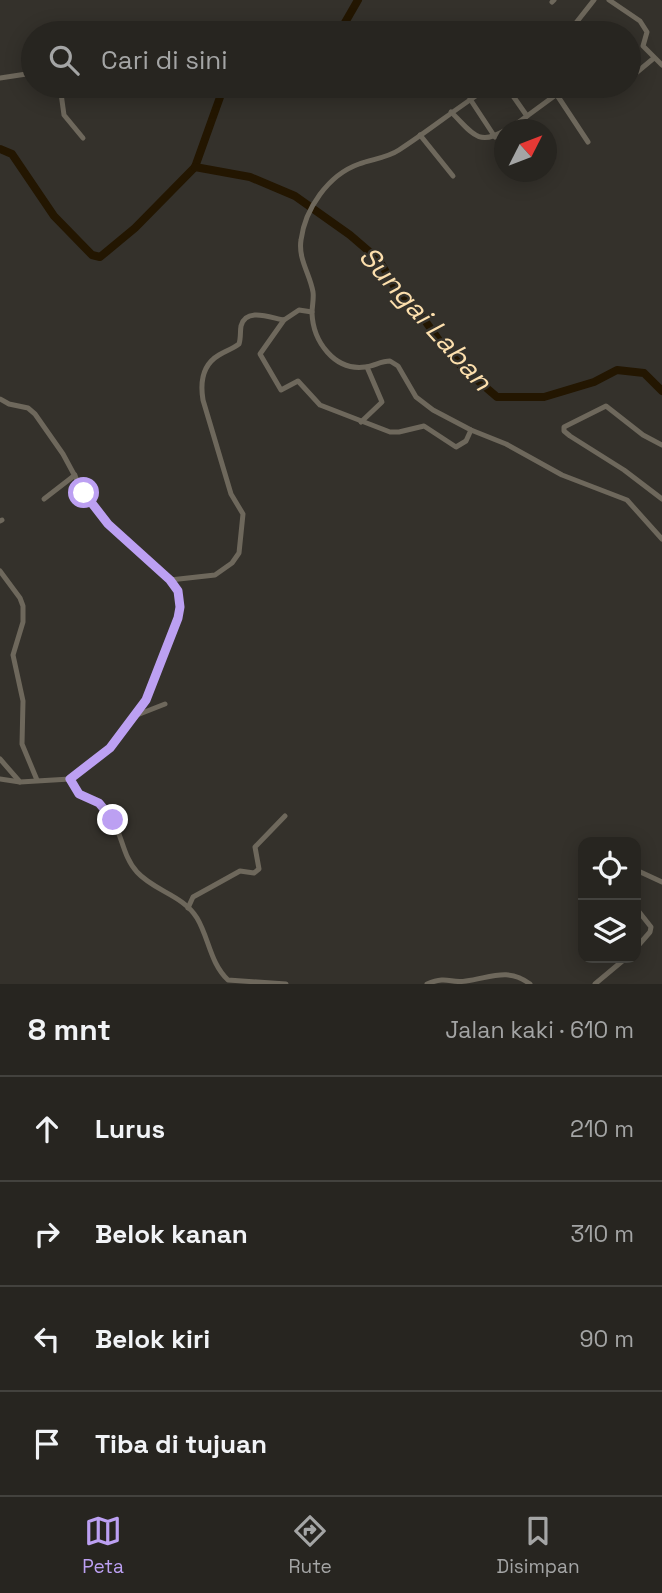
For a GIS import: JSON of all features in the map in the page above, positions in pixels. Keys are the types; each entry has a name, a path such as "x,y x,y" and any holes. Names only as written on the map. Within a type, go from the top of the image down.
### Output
{"street":[{"path":"577,21 594,0"},
{"path":"609,0 636,21"},
{"path":"641,25 647,35 643,44 662,65"},
{"path":"641,69 654,58"},
{"path":"0,78 21,75"},
{"path":"62,98 64,115 83,138"},
{"path":"514,98 527,116"},
{"path":"522,119 552,98"},
{"path":"560,98 588,142"},
{"path":"494,135 470,99 395,153 345,170 317,197 304,223 300,252 313,292 315,331 326,350 349,367 367,367 390,361 398,366 418,399 433,410 506,444 562,475 627,500 662,539"},
{"path":"451,112 481,138 494,137"},
{"path":"421,135 453,176"},
{"path":"312,312 299,310 284,320 260,354 273,381 281,390 298,381 318,404 361,422 396,432 424,426 456,447 466,441 471,430"},
{"path":"170,580 215,575 232,563 239,553 243,514 231,494 203,400 201,386 205,368 215,358 239,344 242,324 248,317 257,315 284,320"},
{"path":"361,422 382,402 367,367"},
{"path":"0,399 33,412 63,454 89,501 108,524 170,580 178,591 180,607 146,700 110,748 70,779 20,782 0,779"},
{"path":"662,445 643,435 606,406 564,427 569,436 624,470 662,499"},
{"path":"44,499 75,475"},
{"path":"0,571 23,606 23,622 13,655 23,701 22,744 37,780"},
{"path":"137,715 165,704"},
{"path":"0,759 20,782"},
{"path":"70,779 79,794 99,803 113,820 129,861 137,872 151,885 188,908 200,923 213,959 229,982 286,984"},
{"path":"188,908 193,897 240,871 254,873 259,869 255,847 285,817"},
{"path":"641,872 662,881"},
{"path":"641,915 651,928 641,942"},
{"path":"595,984 621,963"},
{"path":"427,984 445,978 459,982 510,974 530,984"}],"waterway":[{"path":"346,21 358,0"},
{"path":"0,149 12,154 54,216 92,255 100,257 135,228 195,167 220,98"},
{"name":"Sungai Laban","path":"195,167 250,177 295,196 350,235 379,260 397,291 421,315 462,367 497,397 544,397 594,382 617,370 644,373 662,391"}],"route":[{"path":"84,493 101,517 170,580 178,591 180,601 178,618 146,700 137,715 110,748 70,779 74,790 99,803 113,820"}]}
